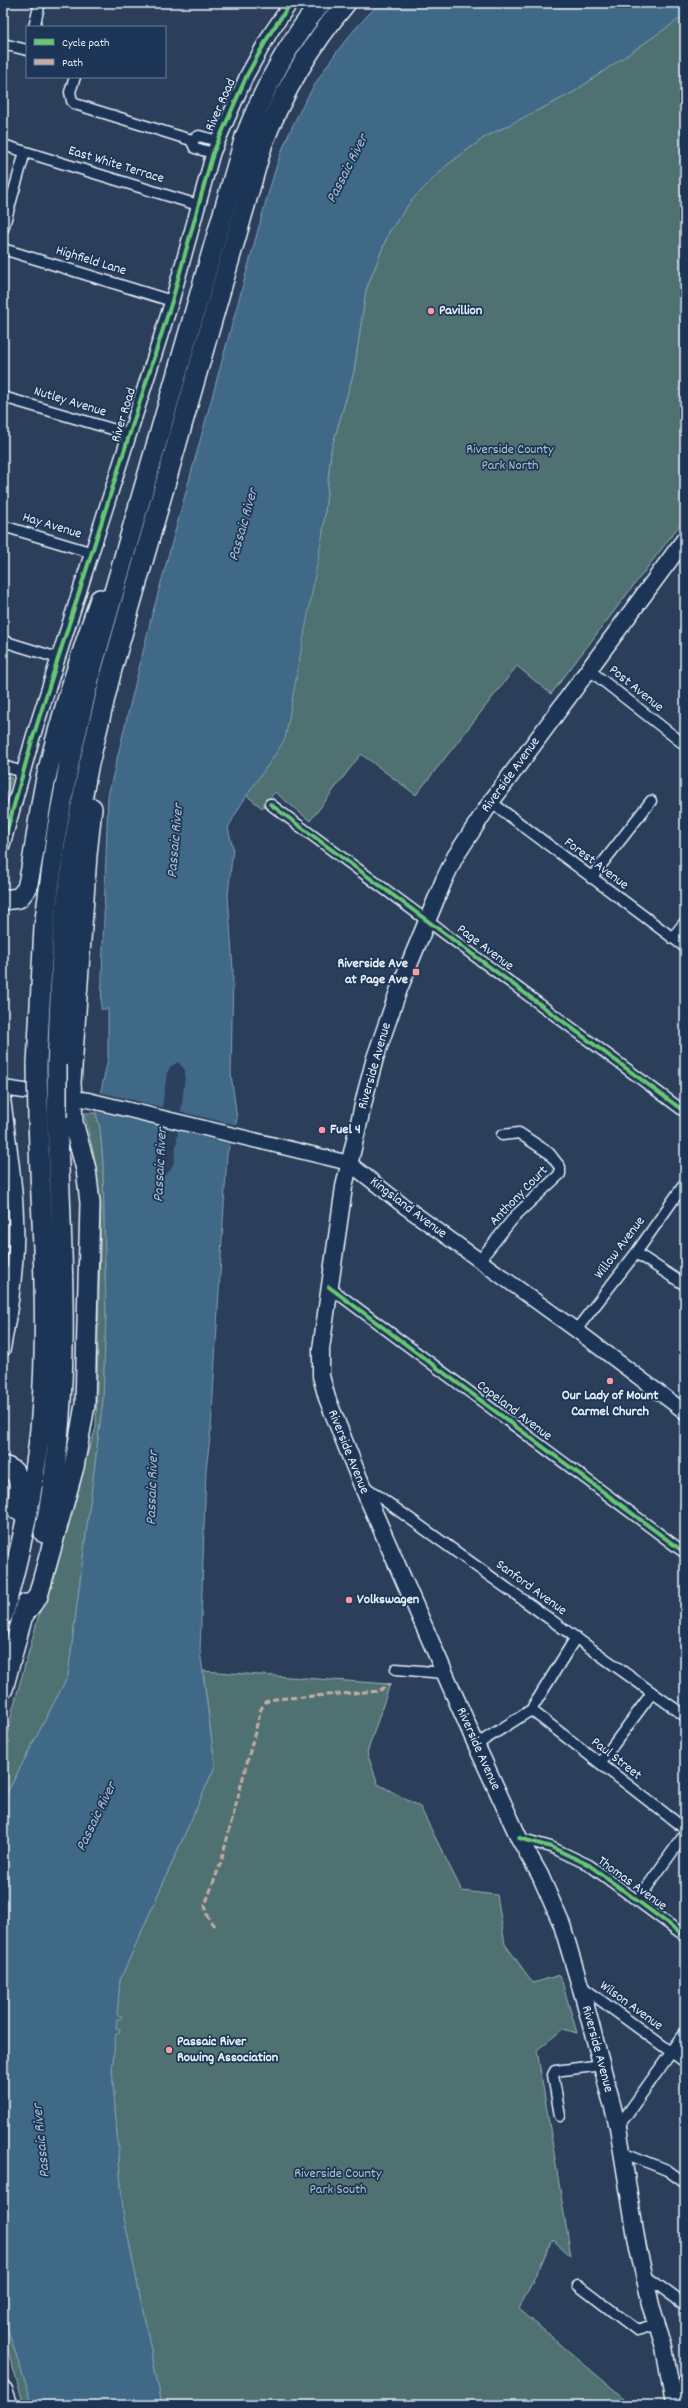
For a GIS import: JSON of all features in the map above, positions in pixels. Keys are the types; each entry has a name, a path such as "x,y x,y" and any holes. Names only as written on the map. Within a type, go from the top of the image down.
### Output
{"highway":[{"path":"3,1615 28,1512 41,1417 44,1321 37,1065 44,927 62,796 89,681 245,137 277,69 303,27 321,3"},
{"path":"3,1689 23,1616 47,1516 61,1419 64,1329 57,1118 60,962 71,865 88,768 111,673 263,143 283,98 306,57 346,3"},
{"path":"3,900 19,898 27,888 47,775 60,722 86,639 154,451"},
{"path":"23,1616 38,1596 74,1467 85,1405 90,1203 86,1169 73,1122 80,1098 87,854 111,673"},
{"path":"3,1466 14,1471 20,1484 3,1586"},
{"path":"3,2391 8,2405"}],"main road":[{"name":"Riverside Avenue","path":"674,2405 670,2373 643,2274 618,2127 581,1986 562,1925 540,1875 519,1838 444,1673 361,1483 327,1398 321,1376 322,1330 349,1163 375,1058 427,919 455,857 491,802 684,541"},
{"name":"Kingsland Avenue","path":"3,1088 80,1098 349,1163 479,1261 576,1330 685,1412"},
{"path":"3,1098 15,1199 3,1349"}],"street":[{"path":"34,26 40,3"},
{"name":"River Road","path":"3,845 23,772 58,658 93,553 129,434 172,301 213,153 247,75 291,3"},
{"path":"3,44 26,50"},
{"path":"75,78 70,92 72,101 75,104 190,140 195,148 213,153"},
{"path":"190,140 199,136 218,141"},
{"name":"East White Terrace","path":"3,145 198,205"},
{"path":"3,228 25,152"},
{"name":"Highfield Lane","path":"3,249 172,301"},
{"name":"Nutley Avenue","path":"3,397 129,434"},
{"name":"Hay Avenue","path":"3,526 93,553"},
{"path":"3,641 58,658"},
{"name":"Post Avenue","path":"588,669 685,745"},
{"path":"3,766 23,772"},
{"path":"591,878 651,801"},
{"name":"Forest Avenue","path":"491,802 685,947"},
{"name":"Page Avenue","path":"270,804 427,919 685,1112"},
{"path":"672,938 685,922"},
{"name":"Anthony Court","path":"479,1261 516,1214 560,1174 560,1167 549,1153 519,1134 502,1135"},
{"name":"Willow Avenue","path":"576,1330 636,1253 685,1183"},
{"path":"636,1253 685,1285"},
{"name":"Copeland Avenue","path":"329,1287 685,1553"},
{"name":"Sanford Avenue","path":"361,1483 685,1716"},
{"path":"476,1745 531,1710 576,1638"},
{"path":"396,1669 444,1673"},
{"path":"600,1763 652,1693"},
{"name":"Paul Street","path":"531,1710 685,1829"},
{"path":"637,1901 685,1834"},
{"name":"Thomas Avenue","path":"519,1838 552,1847 571,1855 589,1866 685,1936"},
{"name":"Wilson Avenue","path":"581,1986 685,2062"},
{"path":"618,2127 685,2033"},
{"path":"560,2116 553,2075 555,2071 602,2065"},
{"path":"622,2152 667,2170 685,2183"},
{"path":"643,2274 685,2305"},
{"path":"578,2285 637,2330 657,2324"}],"green space":[{"name":"Riverside County Park North","path":"685,15 685,518 551,694 517,666 416,795 361,754 310,821 275,792 262,808 246,795 253,783 323,532 331,450 354,371 366,290 389,232 411,201 447,165 485,137 572,93"},
{"path":"3,776 12,778 3,803"},
{"path":"84,1113 96,1113 100,1128 103,1162 106,1315 103,1401 68,1676 3,1801 3,1751 13,1708 65,1522 96,1428 101,1205 94,1155"},
{"name":"Riverside County Park South","path":"203,1671 390,1684 367,1753 378,1784 420,1807 462,1891 497,1895 505,1944 533,1983 560,1975 577,2033 563,2029 537,2050 571,2256 553,2240 519,2309 632,2405 162,2405 123,2213 112,2070 120,1980 215,1766"},
{"path":"3,2305 6,2324 33,2405 24,2405 3,2334"}],"water":[{"name":"Passaic River","path":"380,3 685,3 685,15 572,93 485,137 447,165 411,201 389,232 366,290 354,371 331,450 323,532 285,739 248,793 228,828 233,848 228,895 233,969 231,1074 237,1119 227,1154 211,1429 206,1470 200,1650 215,1766 120,1980 117,2015 122,2016 120,2019 117,2019 116,2028 120,2029 119,2033 116,2033 112,2070 123,2213 162,2405 33,2405 6,2324 3,2305 3,1801 68,1676 103,1401 106,1315 103,1162 100,1128 96,1113 108,1059 108,1009 101,1009 108,796 151,619 266,201 280,157 303,105 325,68 351,34"}],"pier":[{"path":"178,1062 185,1070 181,1112 237,1125 232,1144 178,1131 174,1162 171,1169 163,1177 155,1163 160,1126 94,1111 99,1092 162,1107 167,1073 170,1067"}],"marked path":[{"path":"214,1926 207,1916 205,1905 221,1862 261,1709 265,1702 275,1699 379,1691 390,1684"}],"cycle path":[{"path":"3,845 33,737 172,301 213,153 247,75 271,32 291,3"},
{"path":"270,804 685,1112"},
{"path":"329,1287 685,1553"},
{"path":"519,1838 551,1847 589,1865 685,1936"}],"place":[{"name":"Pavillion","path":"431,311"},
{"name":"Riverside Ave at Page Ave","path":"416,972"},
{"name":"Fuel 4","path":"322,1130"},
{"name":"Our Lady of Mount Carmel Church","path":"610,1381"},
{"name":"Volkswagen","path":"349,1600"},
{"name":"Passaic River Rowing Association","path":"169,2050"}]}
